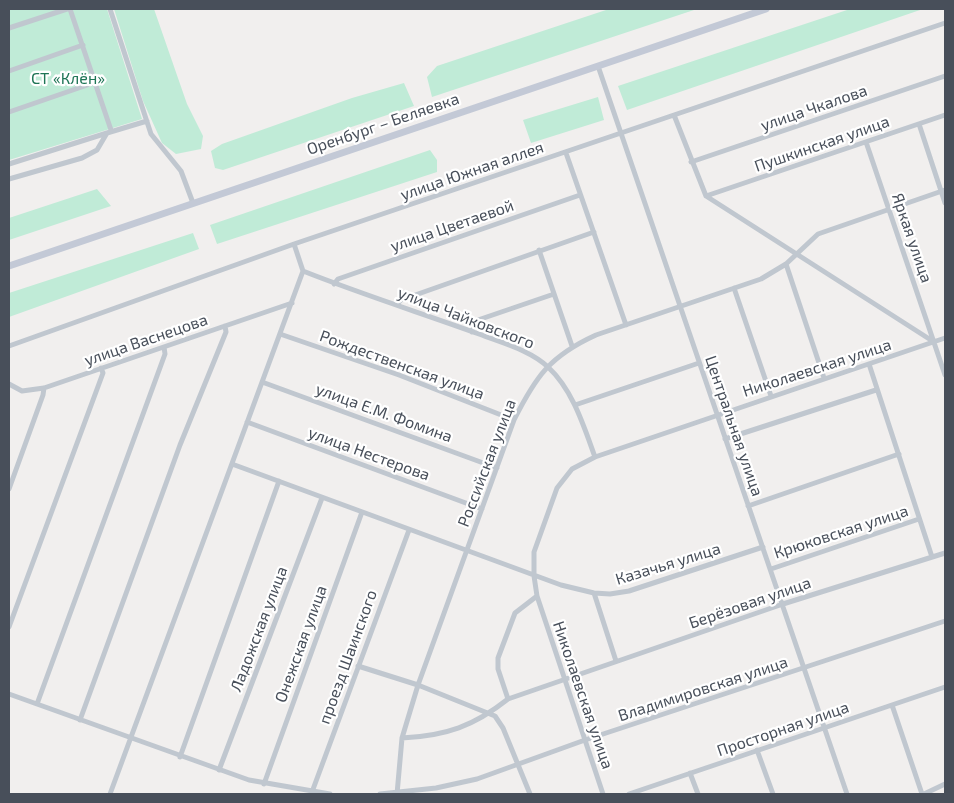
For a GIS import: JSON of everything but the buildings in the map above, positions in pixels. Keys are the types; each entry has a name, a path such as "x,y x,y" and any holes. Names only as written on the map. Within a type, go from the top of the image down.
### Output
{"main road":[{"name":"Оренбург – Беляевка","path":"9,266 766,9"}],"street":[{"path":"9,28 69,9 96,82 109,131 97,150 82,158 9,179"},
{"path":"110,9 151,134 161,149 181,171 193,203"},
{"name":"улица Южная аллея","path":"9,346 294,244 945,23"},
{"path":"9,71 83,44"},
{"name":"Центральная улица","path":"598,66 847,794"},
{"name":"улица Чкалова","path":"692,162 945,76"},
{"path":"9,112 96,82"},
{"path":"674,115 706,196 934,342"},
{"name":"Пушкинская улица","path":"706,196 945,115"},
{"path":"9,164 109,131 147,121"},
{"path":"919,124 943,190 945,203"},
{"name":"Яркая улица","path":"866,142 945,375"},
{"path":"566,153 626,325"},
{"name":"Российская улица","path":"397,794 402,738 418,686 514,420 529,389 548,366 572,346 626,325 761,279 786,264 794,254 818,234 943,190"},
{"name":"улица Цветаевой","path":"334,284 338,279 580,195"},
{"path":"398,304 401,300 594,232"},
{"path":"110,794 303,271 294,244"},
{"path":"539,250 572,346"},
{"path":"786,264 824,378"},
{"name":"улица Чайковского","path":"303,271 334,284 398,304 514,347 548,366 575,405 595,457"},
{"path":"734,288 770,396"},
{"path":"472,332 475,321 554,294"},
{"name":"улица Васнецова","path":"9,384 22,391 44,388 292,303"},
{"path":"80,720 180,445 226,332 225,326"},
{"name":"Рождественская улица","path":"280,334 398,375 514,420"},
{"name":"Николаевская улица","path":"603,794 537,596 534,576 534,552 557,488 572,469 595,457 716,414 945,338"},
{"path":"36,704 165,354 164,347"},
{"path":"575,405 699,363"},
{"path":"869,364 932,557"},
{"path":"9,628 103,373 101,368"},
{"name":"улица Е.М. Фомина","path":"262,382 497,468"},
{"path":"9,489 44,388"},
{"path":"725,440 876,390"},
{"name":"улица Нестерова","path":"247,422 482,509"},
{"path":"748,506 899,454"},
{"path":"232,464 466,551"},
{"path":"180,757 279,481"},
{"name":"Ладожская улица","path":"219,770 322,498"},
{"name":"Онежская улица","path":"264,784 362,512"},
{"name":"Крюковская улица","path":"771,569 920,520"},
{"name":"проезд Шаинского","path":"312,792 408,530"},
{"name":"Казачья улица","path":"466,551 534,576 594,593 610,594 629,591 763,547"},
{"name":"Берёзовая улица","path":"402,738 454,731 490,713 508,699 783,604 945,553"},
{"path":"594,593 616,661"},
{"path":"508,699 498,669 498,658 515,612 537,596"},
{"name":"Владимировская улица","path":"380,794 397,794 456,784 945,621"},
{"path":"358,666 490,713 498,720 530,794"},
{"name":"Просторная улица","path":"629,794 945,687"},
{"path":"9,694 219,770 264,784 330,794"},
{"path":"892,705 923,794 945,784"},
{"path":"758,750 773,794"},
{"path":"690,773 698,794"}],"green space":[{"name":"СТ «Клён»","path":"9,9 107,9 142,119 9,160"},
{"path":"114,9 154,9 187,104 203,136 201,149 176,154 162,143 143,101"},
{"path":"609,9 697,9 432,97 427,77 437,66"},
{"path":"850,9 923,9 627,110 618,86"},
{"path":"404,83 414,106 223,170 215,168 211,151 222,144 352,98"},
{"path":"598,97 604,120 531,143 523,120"},
{"path":"430,150 437,160 437,172 217,244 210,225"},
{"path":"97,189 111,206 9,240 9,218"},
{"path":"193,233 199,249 9,317 9,293"}]}
